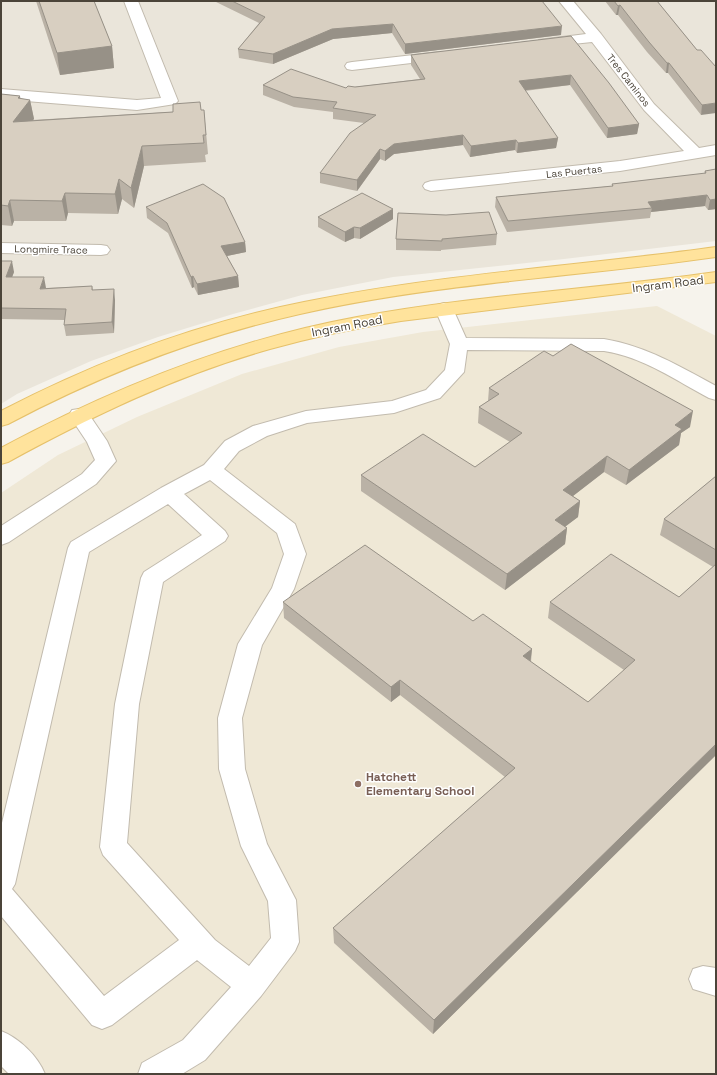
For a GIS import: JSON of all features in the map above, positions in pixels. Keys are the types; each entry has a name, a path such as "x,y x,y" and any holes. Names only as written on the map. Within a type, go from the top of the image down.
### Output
{"main road":[{"name":"Ingram Road","path":"1,419 47,396 136,358 223,328 301,308 432,286 645,262 716,252"},
{"name":"Ingram Road","path":"1,457 78,415 168,376 263,345 310,333 355,323 444,309 668,284 716,277"},
{"path":"432,286 444,309"},
{"path":"78,415 82,403 106,385 163,362 269,326 301,308"}],"street":[{"path":"1,94 137,105 170,100 131,1"},
{"name":"Tres Caminos","path":"566,1 596,37 649,107 696,154"},
{"path":"533,45 596,37"},
{"path":"352,66 454,54"},
{"name":"Las Puertas","path":"431,186 620,166 716,150"},
{"name":"Longmire Trace","path":"1,248 101,250"},
{"path":"1,884 79,548 169,493 211,470 232,446 260,431 306,417 394,407 433,394 454,372 459,344 444,309"},
{"path":"459,344 621,346 643,355 716,394"},
{"path":"1,537 89,480 106,461 97,441 78,415"},
{"path":"153,1074 194,1050 251,986 285,942 282,900 254,846 232,769 230,718 250,644 283,589 295,554 287,529 211,470"},
{"path":"169,493 217,536 152,578 127,704 113,847 198,942 251,986"},
{"path":"1,896 102,1015 198,942"},
{"path":"1,1045 30,1074"}],"shaded area":[{"path":"1,1 716,1 716,241 393,277 302,295 158,337 91,361 17,394 1,404"},
{"name":"Hatchett Elementary School","path":"657,306 716,336 716,1074 1,1074 1,493 58,455 137,417 242,374 339,347 423,332"}],"building":[{"path":"39,1 94,1 112,46 57,53"},
{"path":"232,1 542,1 562,26 405,44 393,24 332,29 273,54 238,49 265,17"},
{"path":"614,1 657,1 697,50 701,50 716,67 716,103 702,105 620,5 618,6"},
{"path":"571,36 609,83 639,124 608,128 571,75 519,81 558,138 518,143 516,140 471,146 463,135 394,144 385,151 380,149 357,180 320,173 350,133 376,115 333,108 337,102 293,97 263,85 291,69 346,88 348,86 355,87 425,79 411,55"},
{"path":"1,94 20,96 18,98 30,100 13,122 173,112 173,104 200,102 201,110 204,110 206,135 203,135 204,143 142,146 131,188 119,179 115,194 65,193 62,201 10,200 8,206 1,205"},
{"path":"716,169 716,199 710,200 707,195 648,202 652,208 508,221 496,197 613,186 612,184 706,173 705,171"},
{"path":"203,184 224,198 245,242 221,246 238,276 197,284 193,276 191,277 167,223 146,207"},
{"path":"362,193 393,209 360,228 354,227 345,232 318,217"},
{"path":"489,212 497,234 442,239 442,241 396,239 398,213 446,215"},
{"path":"1,261 12,261 6,277 44,277 40,289 92,286 92,290 114,289 112,322 64,325 66,309 1,308"},
{"path":"571,344 693,411 675,425 682,429 629,470 607,456 563,490 580,501 555,520 567,528 507,574 361,475 423,434 475,467 522,433 479,407 499,394 489,388 544,351 553,356"},
{"path":"716,476 716,550 664,519"},
{"path":"365,545 473,621 483,614 532,649 523,656 588,702 635,660 550,602 611,554 679,597 716,564 716,744 434,1020 333,928 515,768 400,680 391,687 283,602"}],"place":[{"name":"Hatchett Elementary School","path":"358,784"}]}
